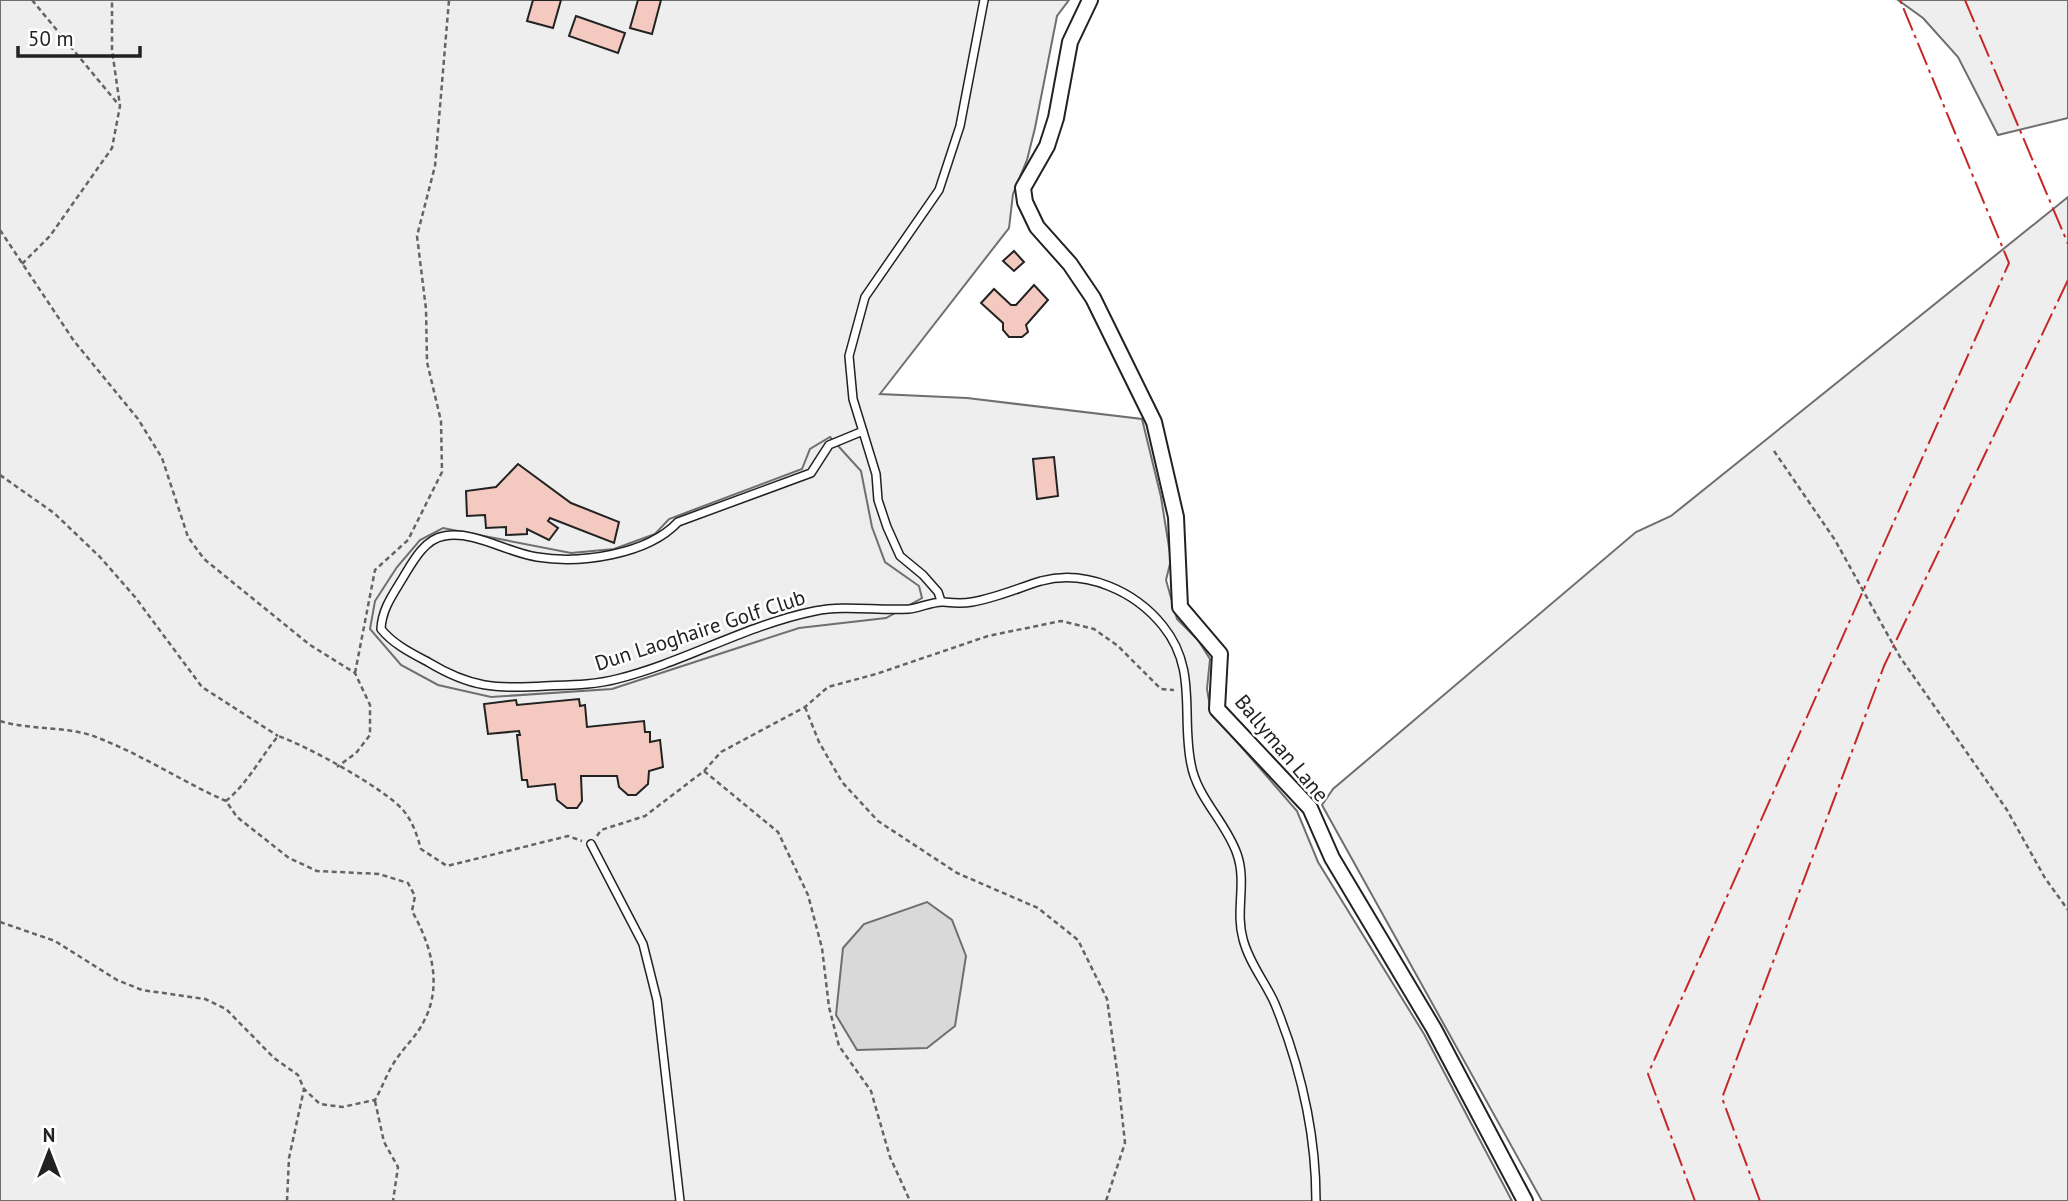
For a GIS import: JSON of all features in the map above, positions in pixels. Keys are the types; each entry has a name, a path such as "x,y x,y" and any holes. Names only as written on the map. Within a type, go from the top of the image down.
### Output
{"street":[{"name":"Ballyman Lane","path":"1090,0 1070,42 1056,118 1047,146 1023,188 1027,211 1093,298 1154,422 1176,517 1180,607 1220,654 1217,709 1310,808 1332,858 1434,1030 1525,1201"}],"lane":[{"path":"941,601 938,592 923,575 906,563 895,545 878,500 876,474 849,376 849,356 856,320 876,278 939,190 960,126 984,0"},
{"name":"Dun Laoghaire Golf Club","path":"863,431 829,445 811,473 678,522 661,536 610,553 568,559 537,557 457,535 441,536 427,545 414,561 382,615 381,629 403,648 453,677 478,686 500,689 614,680 775,621 818,610 872,607 905,609 941,601 953,604 975,602 1045,580 1072,578 1100,583 1126,593 1165,628 1182,655 1189,690 1191,763 1197,785 1228,830 1238,855 1242,874 1243,939 1272,998 1299,1073 1312,1133 1316,1201"},
{"path":"591,844 643,944 657,1000 680,1201"}],"path":[{"path":"32,0 120,106"},
{"path":"22,264 50,236 111,148 120,106 111,50 111,0"},
{"path":"355,673 375,570 408,540 442,472 440,421 427,362 426,309 416,236 435,166 449,0"},
{"path":"0,230 74,341 138,419 162,458 188,537 204,559 310,645 355,673 370,705 370,735 356,753 337,767"},
{"path":"1774,451 1835,540 1900,657 2007,810 2045,878 2068,910"},
{"path":"0,475 54,513 100,557 135,597 202,687 278,736 390,796 416,830 421,849 447,866 568,836 591,844 601,830 645,816 704,771 721,752 805,707 828,687 876,674 988,636 1061,621 1094,629 1118,646 1161,689 1189,690"},
{"path":"805,707 819,742 842,782 878,821 957,873 1038,908 1078,940 1107,999 1125,1143 1106,1201"},
{"path":"0,721 19,727 76,731 100,738 226,801 237,817 289,858 317,871 379,874 408,883 415,896 412,911 425,934 433,963 435,989 425,1020 394,1061 375,1100 384,1142 398,1167 393,1201"},
{"path":"226,801 244,786 254,766 278,736"},
{"path":"704,771 778,832 808,895 822,948 829,1007 839,1046 871,1091 890,1157 910,1201"},
{"path":"0,922 55,941 117,980 142,989 205,999 226,1009 274,1058 298,1075 304,1089 320,1104 342,1107 375,1100"},
{"path":"287,1201 289,1158 304,1089"}],"shaded area":[{"path":"0,0 1069,0 1057,16 1035,128 1027,160 1013,194 1009,228 880,394 967,398 1142,419 1161,497 1171,560 1166,580 1177,619 1198,640 1210,659 1207,689 1211,712 1297,811 1318,862 1424,1034 1512,1201 0,1201"},
{"path":"1898,0 2068,0 2068,118 1998,135 1958,57 1923,18"},
{"path":"2068,197 2068,1201 1542,1201 1322,805 1333,789 1636,532 1671,516"},
{"path":"830,437 861,471 872,527 885,562 919,586 922,598 886,618 799,628 612,689 491,697 438,685 401,665 370,629 375,601 397,567 420,540 443,528 571,553 614,549 655,534 669,519 802,469 810,449"},
{"path":"927,902 952,920 966,956 955,1026 927,1048 857,1050 836,1015 843,948 864,924"}],"building":[{"path":"533,0 561,0 553,28 527,21"},
{"path":"638,0 661,0 652,34 630,28"},
{"path":"576,16 625,33 618,53 569,36"},
{"path":"1014,251 1024,262 1014,271 1003,261"},
{"path":"1034,285 1048,300 1026,325 1028,332 1022,337 1009,337 1003,330 1003,323 981,303 994,289 1011,305 1016,305"},
{"path":"1054,457 1058,496 1037,499 1033,459"},
{"path":"518,464 571,503 619,522 614,543 550,518 548,521 558,528 549,540 527,529 527,534 506,535 506,527 486,528 485,515 467,516 466,491 496,487"},
{"path":"579,699 580,706 585,705 587,727 644,721 645,732 650,732 650,742 660,740 663,767 649,771 648,784 636,795 628,795 619,787 617,776 581,776 582,801 577,808 567,808 557,800 555,784 528,787 527,780 522,780 517,735 520,735 519,731 488,734 484,704 516,700 517,705"}],"power":[{"path":"1695,1201 1648,1074 2009,263 1900,0"},
{"path":"1965,0 2068,244"},
{"path":"1760,1201 1722,1098 1884,666 2068,280"}]}
